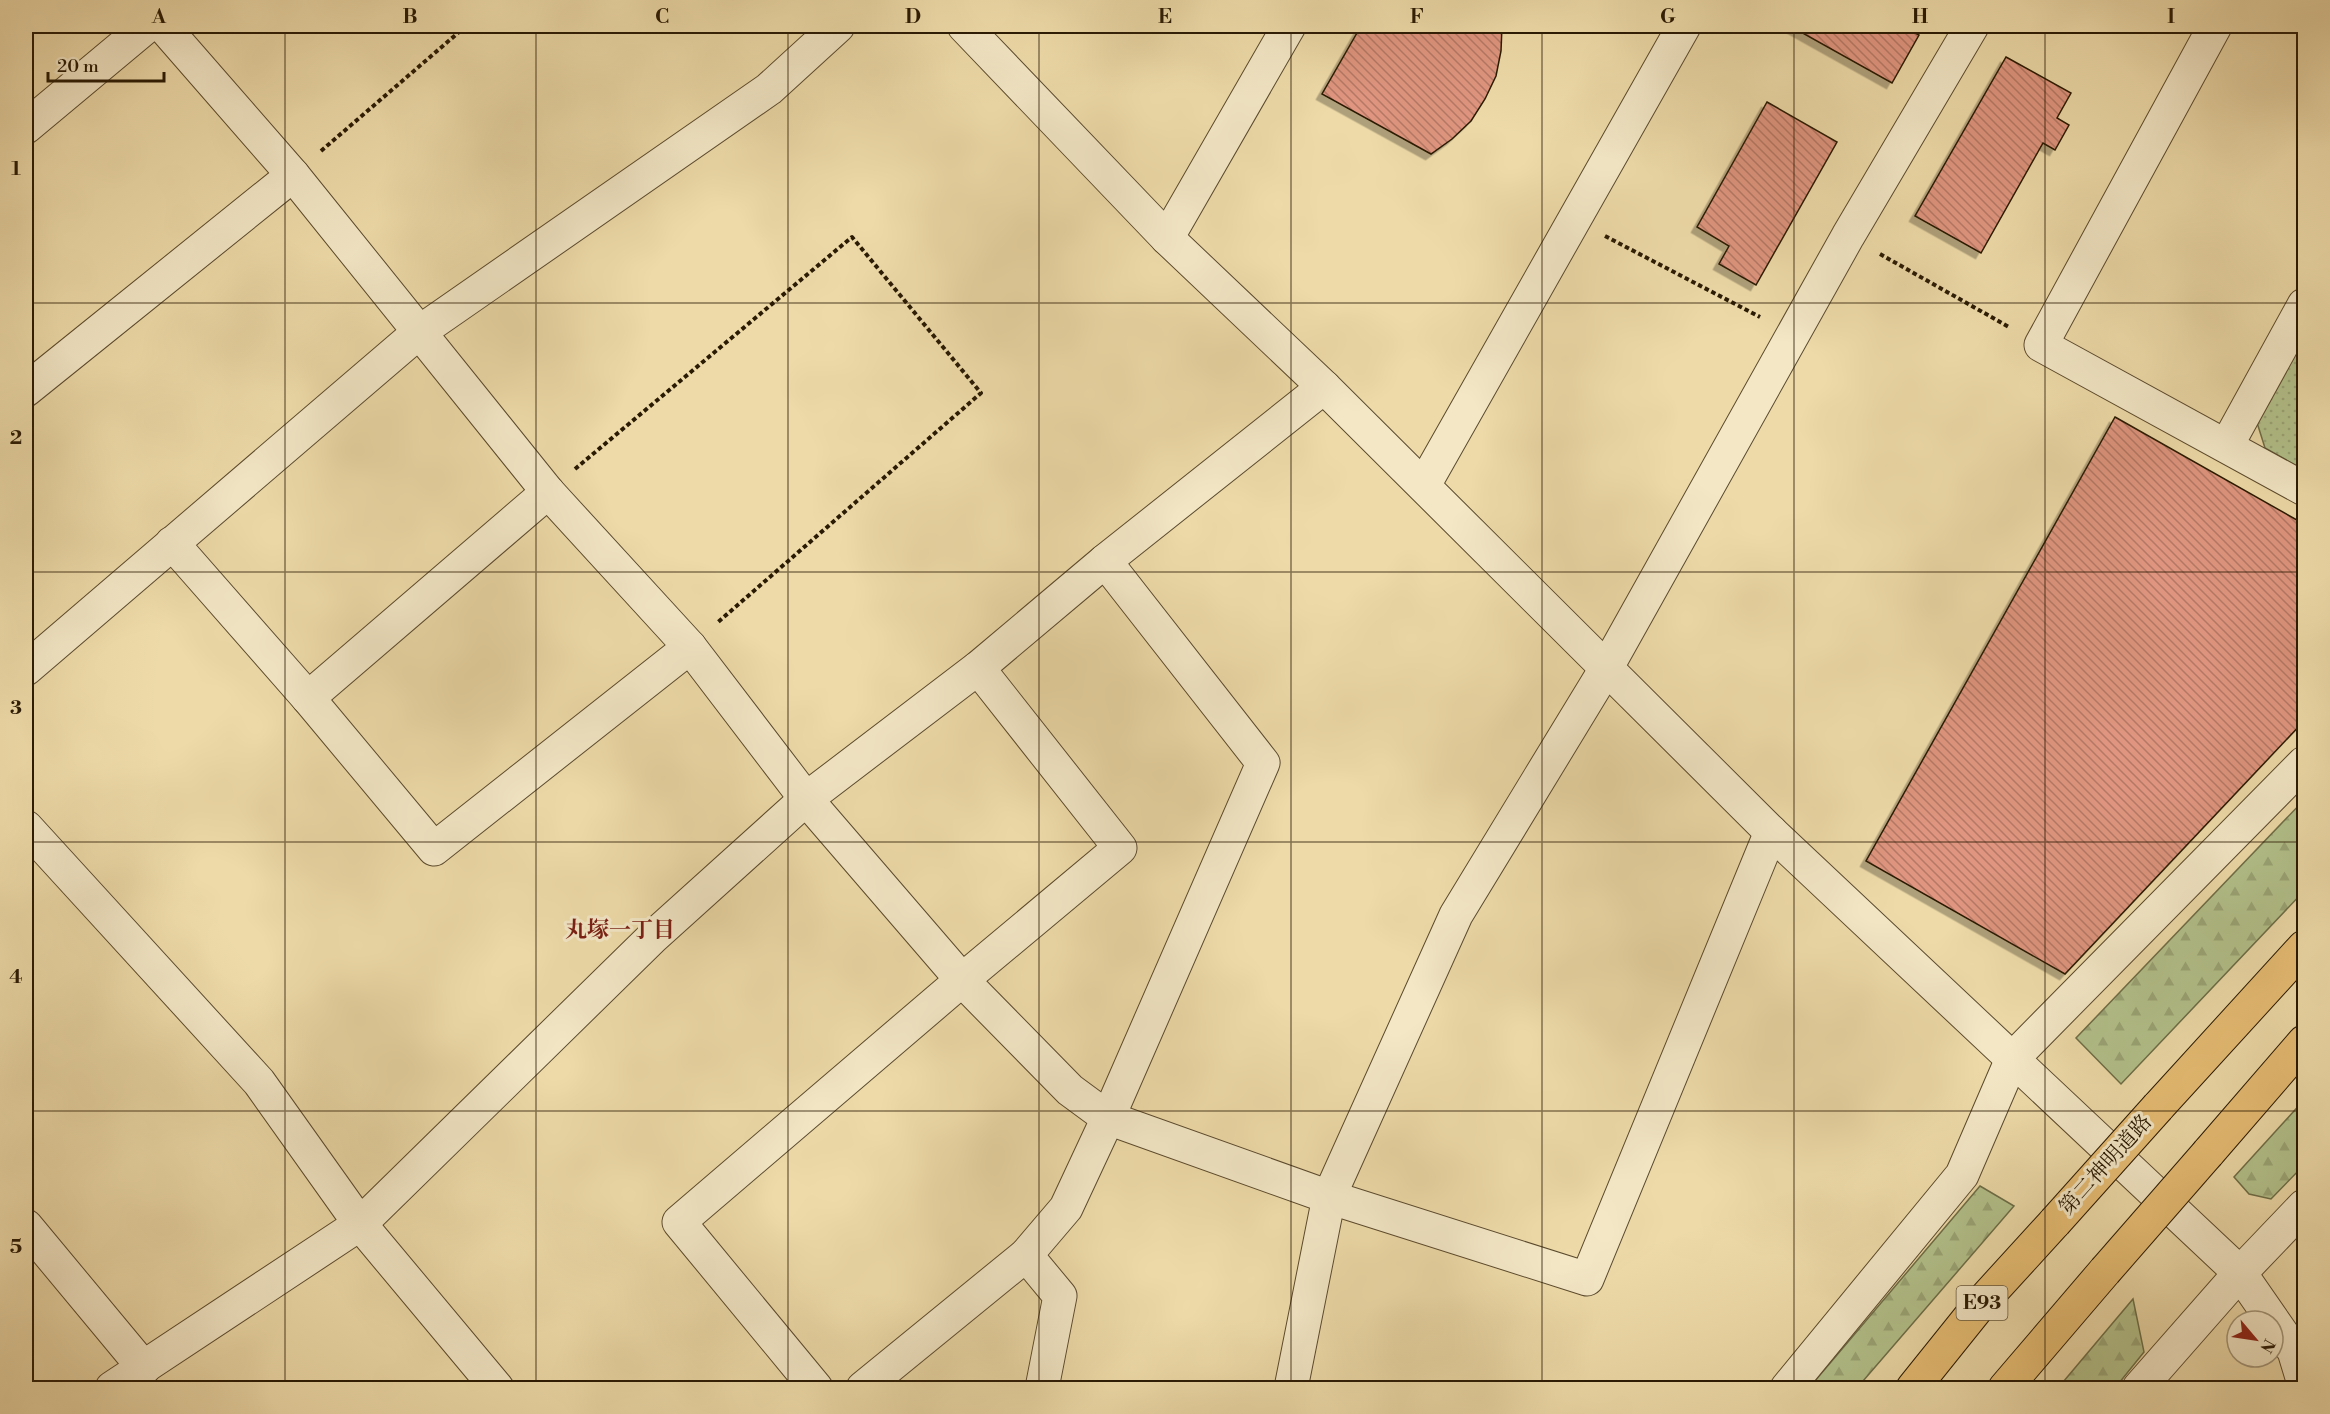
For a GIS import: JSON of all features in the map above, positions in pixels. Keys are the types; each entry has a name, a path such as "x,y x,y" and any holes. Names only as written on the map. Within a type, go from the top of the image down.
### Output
{"highway":[{"name":"第二神明道路","path":"1913,1389 1982,1302 2304,947"},
{"path":"2005,1389 2304,1042"}],"street":[{"path":"26,127 147,26"},
{"path":"163,26 293,175 548,492 690,647 806,799 962,980 1070,1090 1108,1118 1329,1197 1587,1280 1771,832"},
{"path":"26,669 418,333 769,89 838,26"},
{"path":"964,26 1167,238 1424,485 1771,832 2240,1273 2294,1351 2304,1384"},
{"path":"1167,238 1290,26"},
{"path":"1424,485 1684,26"},
{"path":"1291,1389 1329,1197 1456,915 1607,667 1848,236 1972,26"},
{"path":"2215,26 2042,345 2304,489"},
{"path":"26,390 293,175"},
{"path":"2226,445 2304,305"},
{"path":"112,1389 360,1224 653,937 806,799 978,668 1105,561 1324,387"},
{"path":"308,698 548,492"},
{"path":"172,543 308,698 434,849 690,647"},
{"path":"863,1389 1026,1255 1066,1208 1108,1118 1263,763 1105,561"},
{"path":"816,1389 680,1222 1120,848 978,668"},
{"path":"1787,1389 1962,1175 2012,1059 2304,763"},
{"path":"26,827 259,1082 360,1224 496,1389"},
{"path":"2139,1389 2240,1273 2304,1206"},
{"path":"26,1226 144,1368"},
{"path":"1026,1255 1060,1296 1042,1389"}],"path":[{"path":"293,175 466,26"},
{"path":"1575,220 1793,334"},
{"path":"1848,236 2042,345"},
{"path":"548,492 852,237 981,393 690,647"}],"green space":[{"path":"2304,329 2304,470 2265,448 2254,413"},
{"path":"2304,800 2304,891 2121,1084 2076,1038"},
{"path":"2304,1100 2304,1165 2271,1199 2249,1194 2234,1177"},
{"path":"1980,1186 2014,1206 1857,1388 1809,1388"},
{"path":"2133,1299 2144,1352 2115,1388 2058,1388"}],"building":[{"path":"1361,26 1502,26 1501,51 1496,76 1485,99 1471,121 1431,154 1322,94"},
{"path":"1790,26 1902,26 1919,35 1892,83"},
{"path":"2006,57 2071,93 2057,118 2069,125 2055,150 2043,143 1981,253 1915,216"},
{"path":"1767,102 1837,142 1756,285 1719,264 1729,246 1697,227"},
{"path":"2115,417 2304,524 2304,721 2065,974 1866,861"}],"district":[{"name":"丸塚一丁目","path":"620,930"}]}
